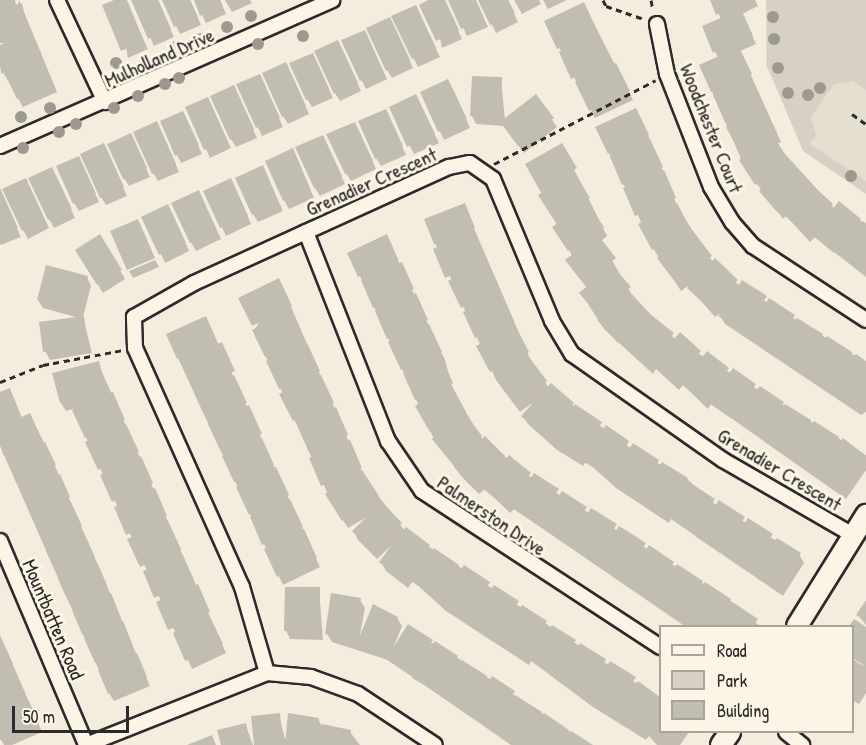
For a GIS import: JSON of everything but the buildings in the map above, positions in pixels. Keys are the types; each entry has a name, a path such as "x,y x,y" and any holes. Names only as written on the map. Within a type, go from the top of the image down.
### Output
{"street":[{"path":"57,0 105,102"},
{"name":"Mulholland Drive","path":"0,146 105,102 325,2"},
{"name":"Woodchester Court","path":"657,24 667,74 711,187 732,222 753,246 866,320"},
{"name":"Grenadier Crescent","path":"267,673 242,587 135,348 134,318 145,309 449,167 470,163 484,169 572,354 723,460 853,535"},
{"name":"Palmerston Drive","path":"306,232 388,441 422,492 659,646"},
{"path":"799,625 866,515"},
{"name":"Mountbatten Road","path":"0,541 86,745"},
{"path":"86,745 238,680 267,673 311,677 358,694 435,745"},
{"path":"787,733 802,745"}],"path":[{"path":"603,0 606,6 657,24"},
{"path":"484,169 667,74"},
{"path":"852,114 866,124"},
{"path":"0,382 43,365 135,348"}],"shaded area":[{"path":"866,0 866,183 810,144 766,67 767,11"}],"green space":[{"path":"766,0 866,0 866,90 853,81 834,84 811,117 816,135 810,144 866,181 866,194 803,151 767,66"}]}
